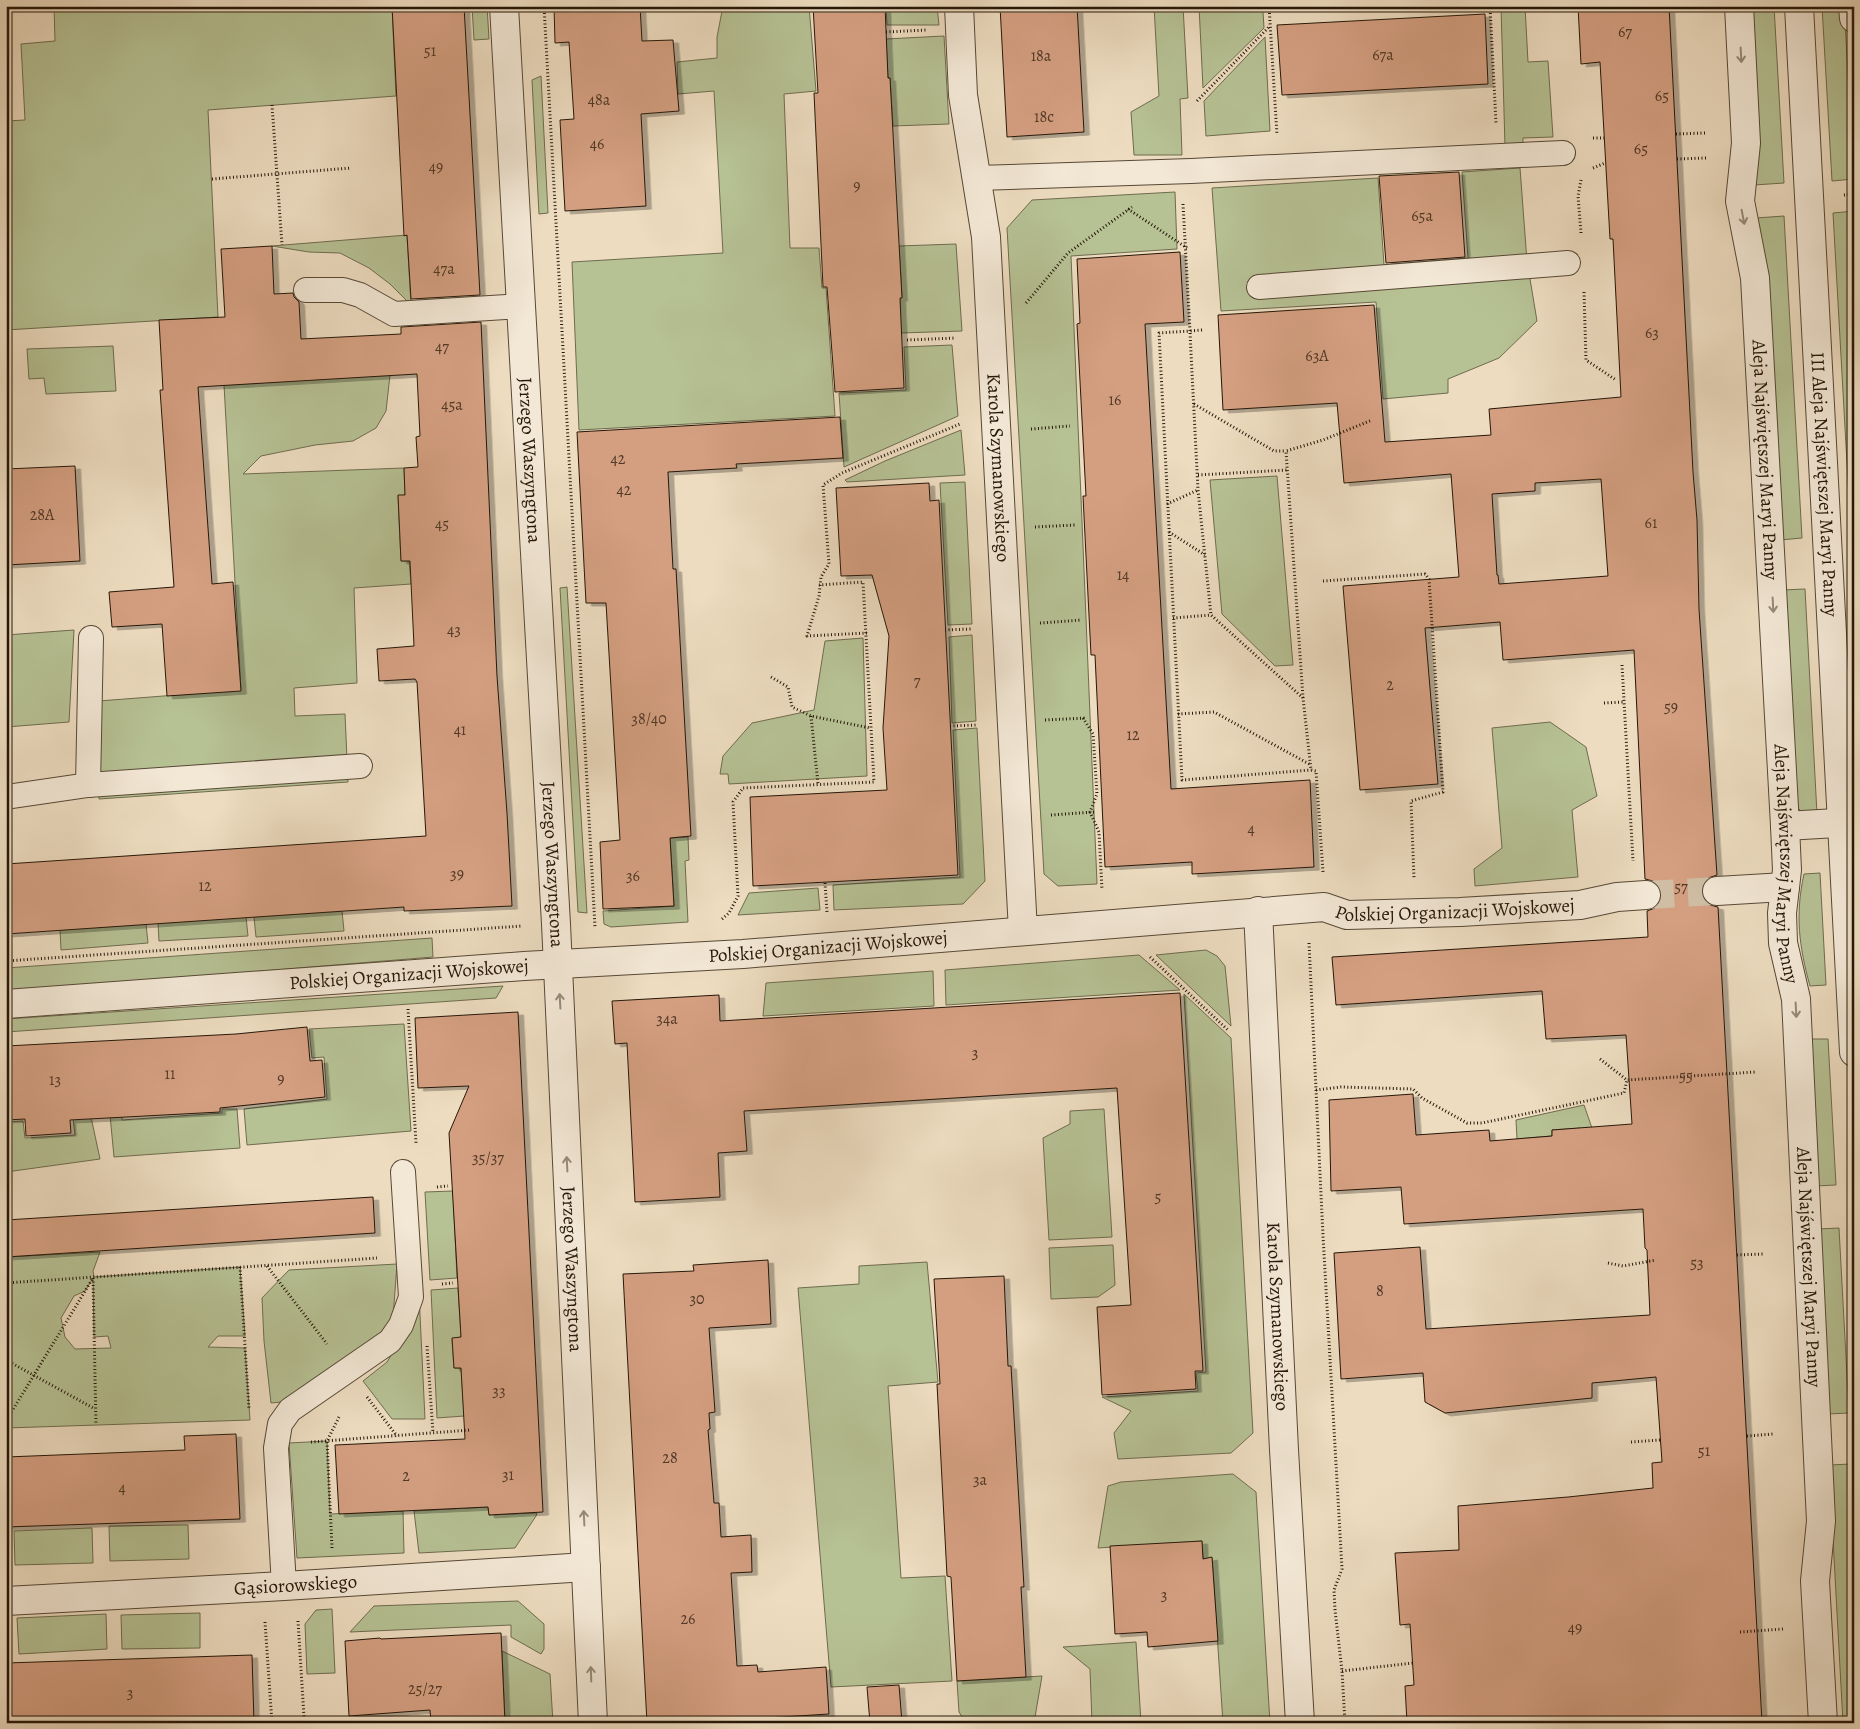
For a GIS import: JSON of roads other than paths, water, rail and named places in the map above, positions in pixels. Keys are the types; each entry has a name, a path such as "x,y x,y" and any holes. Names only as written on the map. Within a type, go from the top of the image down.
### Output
{"street":[{"name":"Jerzego Waszyngtona","path":"504,6 558,964 593,1723"},
{"name":"Karola Szymanowskiego","path":"959,6 963,94 986,237 1023,931"},
{"name":"Aleja Najświętszej Maryi Panny","path":"1739,6 1746,143 1740,201 1755,278 1787,870 1782,913 1784,944 1796,1000 1821,1521 1816,1581 1823,1723"},
{"name":"III Aleja Najświętszej Maryi Panny","path":"1799,6 1848,822 1854,1052"},
{"path":"1853,6 1854,18"},
{"path":"1785,826 1848,822"},
{"path":"1717,891 1785,887"},
{"name":"Polskiej Organizacji Wojskowej","path":"6,1004 558,964 744,954 1324,907 1347,915 1460,912 1580,905 1617,897 1646,895"},
{"name":"Karola Szymanowskiego","path":"1258,912 1284,1450 1300,1723"},
{"name":"Gąsiorowskiego","path":"6,1600 284,1586 586,1567"}],"lane":[{"path":"977,178 1279,167 1563,153"},
{"path":"1259,287 1568,263"},
{"path":"306,290 342,290 360,295 394,314 521,306"},
{"path":"88,785 91,638"},
{"path":"6,797 88,785 360,766"},
{"path":"284,1586 277,1444 280,1424 290,1410 390,1341 401,1325 411,1297 403,1172"}],"tunnel":[{"path":"1646,895 1717,891"}]}
